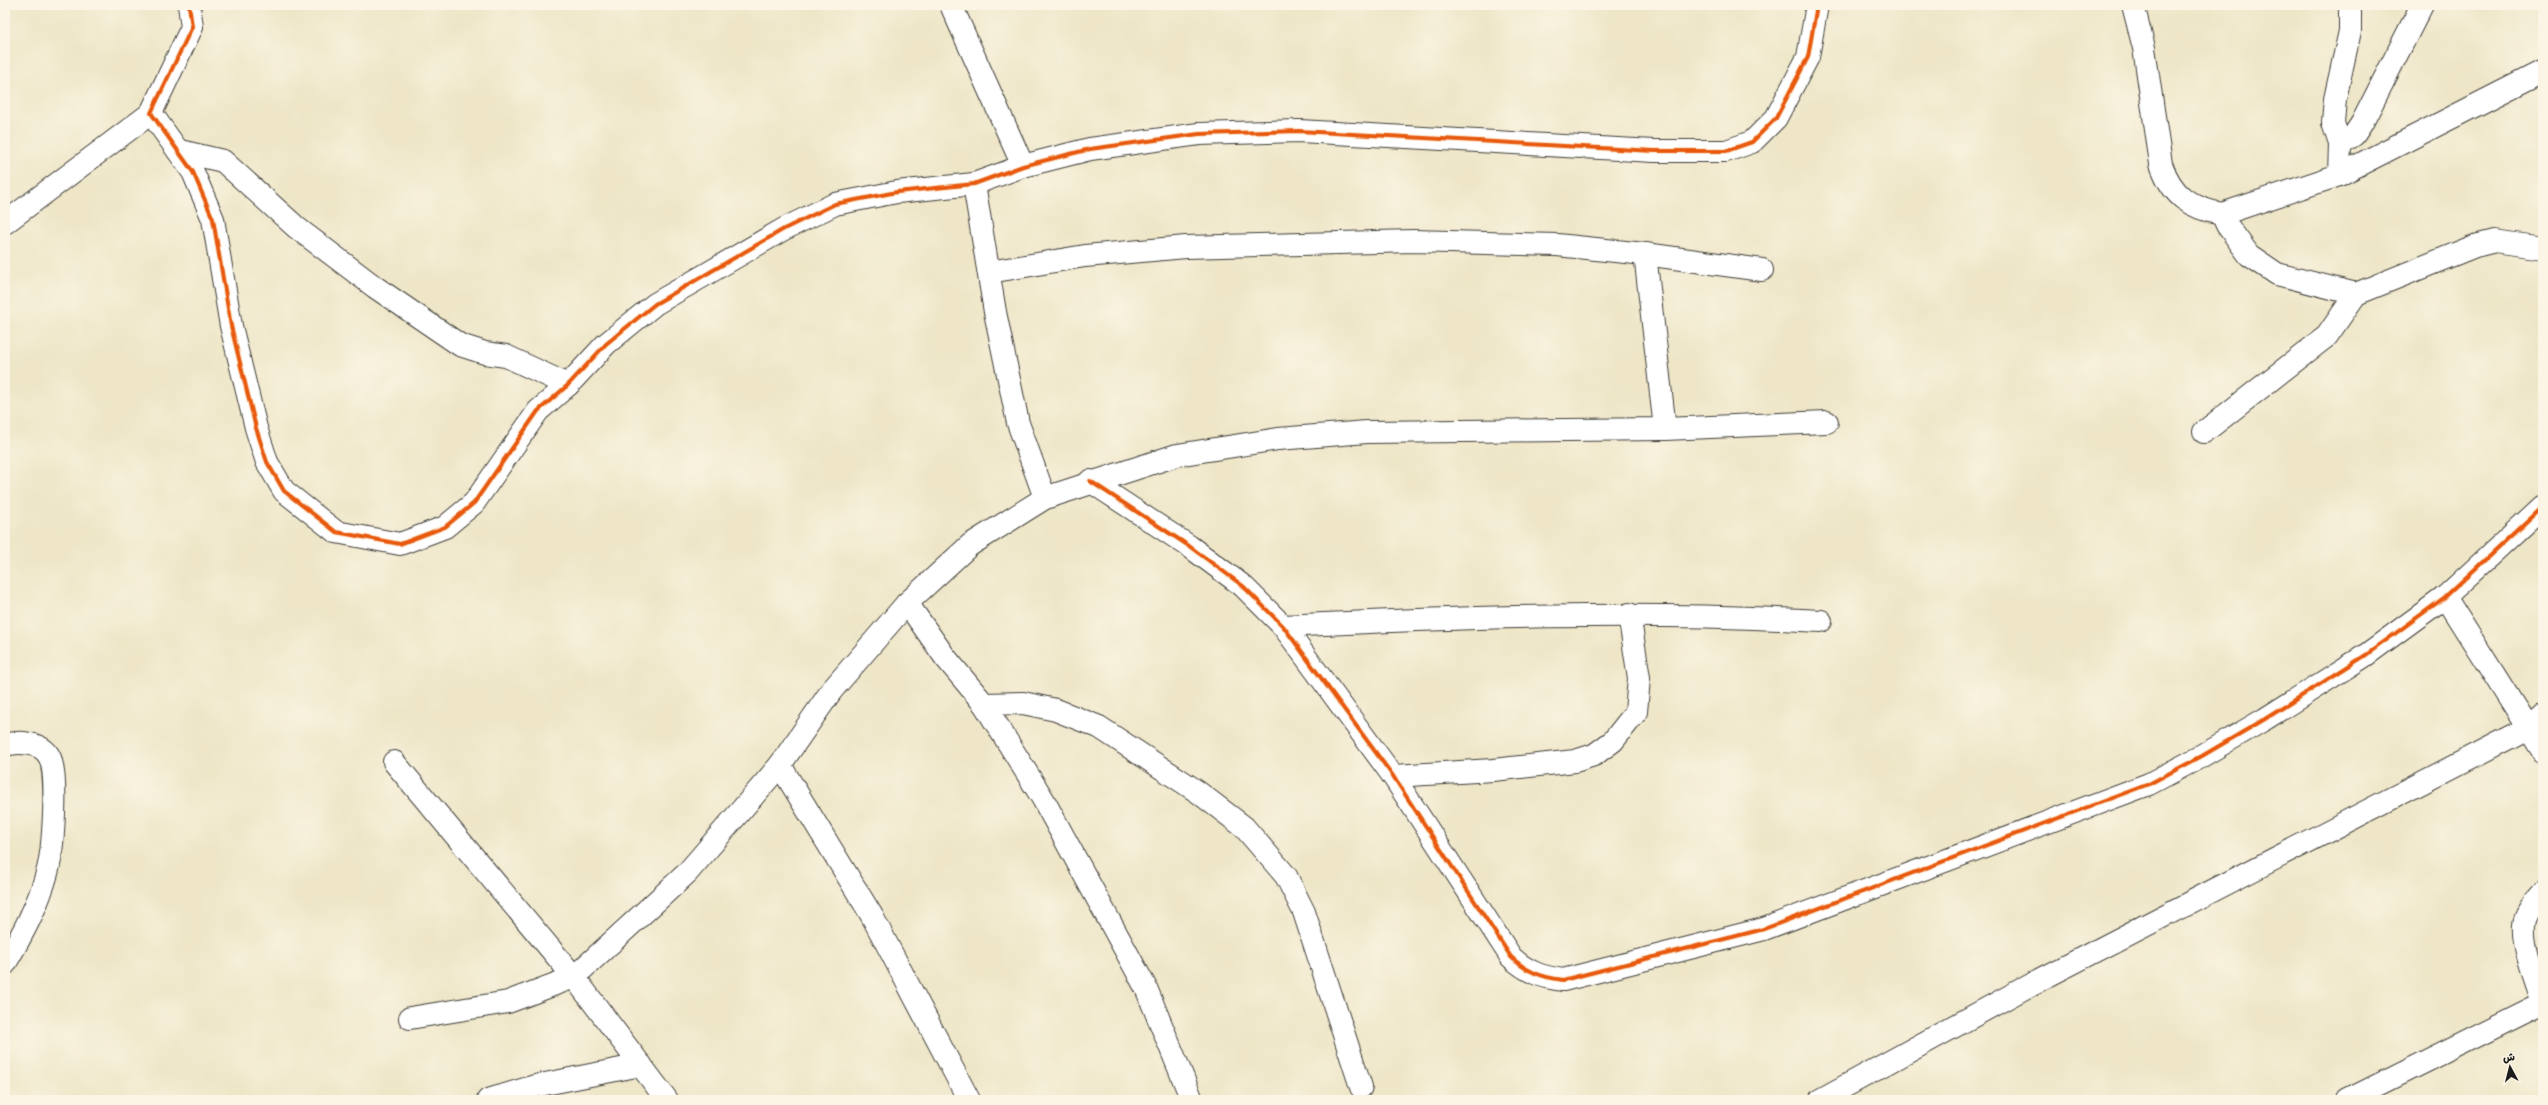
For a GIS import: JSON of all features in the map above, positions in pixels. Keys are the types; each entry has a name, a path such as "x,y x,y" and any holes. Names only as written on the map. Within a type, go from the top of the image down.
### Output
{"street":[{"path":"5,223 151,113 192,27 189,5"},
{"path":"952,5 1024,166"},
{"path":"151,113 194,172 214,219 231,326 256,428 267,462 284,491 336,532 400,544 445,527 474,503 538,411 568,385 606,344 655,304 784,229 835,204 897,192 974,184 1024,166 1090,149 1199,134 1299,131 1654,150 1726,151 1752,142 1776,118 1808,57 1817,5"},
{"path":"2133,5 2144,48 2161,164 2166,180 2176,193 2200,210 2222,214 2339,175 2543,72"},
{"path":"2339,175 2340,144 2333,123 2335,98 2350,31 2350,5"},
{"path":"2340,144 2354,135 2362,123 2422,5"},
{"path":"180,151 223,161 298,228 375,287 460,345 485,353 506,356 568,385"},
{"path":"974,184 989,272 1018,422 1045,498"},
{"path":"2222,214 2227,225 2249,255 2277,274 2356,294"},
{"path":"989,272 1085,256 1186,247 1413,241 1557,245 1645,254 1762,270"},
{"path":"2204,432 2327,336 2356,294 2475,246 2495,241 2543,248"},
{"path":"1645,254 1665,429"},
{"path":"410,1018 508,1002 574,977 687,874 780,765 832,690 907,603 970,545 1045,498 1090,481 1177,455 1278,438 1367,432 1665,429 1827,422"},
{"path":"1090,481 1189,546 1243,586 1283,626 1393,776 1512,956 1523,968 1542,977 1563,980 1764,929 2149,784 2265,720 2366,655 2445,598 2543,506"},
{"path":"2445,598 2536,721 2543,752"},
{"path":"907,603 945,657 984,704 1043,799 1146,988 1192,1100"},
{"path":"1283,626 1525,615 1629,614 1720,615 1821,621"},
{"path":"1393,776 1500,769 1575,761 1594,755 1613,740 1636,712 1639,678 1629,614"},
{"path":"984,704 1030,704 1056,710 1099,727 1198,792 1244,827 1286,876 1304,912 1361,1087"},
{"path":"1820,1100 2030,985 2536,721"},
{"path":"5,745 27,743 42,748 49,756 53,776 54,810 47,872 35,908 5,964"},
{"path":"394,762 574,977 667,1100"},
{"path":"780,765 872,916 969,1100"},
{"path":"2348,1100 2543,1003 2533,972 2524,924 2530,910 2543,894"},
{"path":"488,1100 535,1086 641,1065"}],"cycle path":[{"path":"189,5 192,27 151,113 193,172 213,219 231,326 256,428 267,462 284,491 336,532 400,544 445,527 474,503 538,411 568,385 606,344 655,304 784,229 835,204 897,192 974,184 1023,166 1090,149 1199,134 1299,131 1654,151 1726,151 1752,142 1776,118 1808,57 1817,5"},
{"path":"1090,481 1189,546 1243,586 1283,626 1393,776 1511,957 1535,973 1563,980 1764,929 2149,784 2202,756 2265,719 2366,655 2445,597 2543,506"}]}
